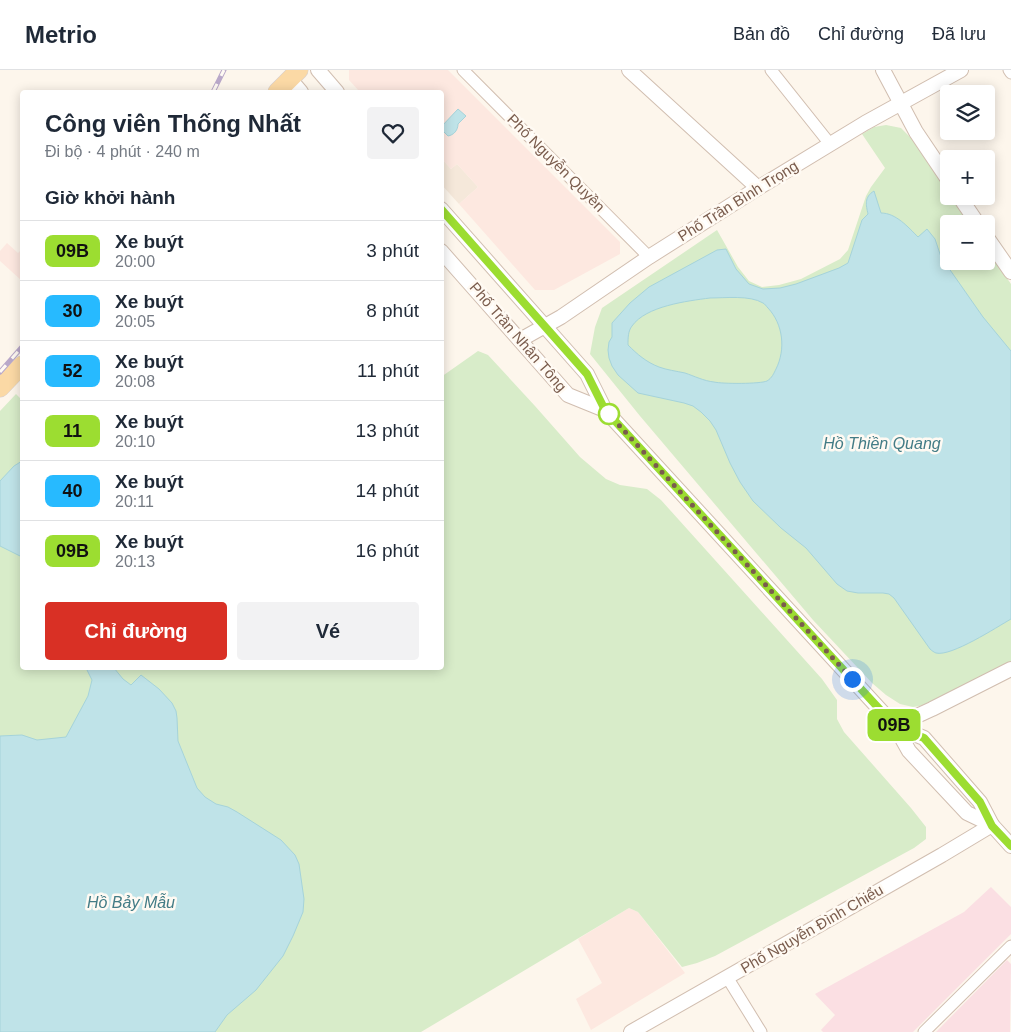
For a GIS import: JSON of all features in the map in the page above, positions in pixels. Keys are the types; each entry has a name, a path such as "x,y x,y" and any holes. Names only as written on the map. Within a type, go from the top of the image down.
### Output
{"main road":[{"path":"281,90 297,81"},
{"path":"0,388 20,367"}],"street":[{"path":"318,70 336,90"},
{"name":"Phố Nguyễn Quyền","path":"463,70 649,257"},
{"path":"628,70 758,188"},
{"path":"771,70 830,144"},
{"path":"883,70 916,132 940,168"},
{"name":"Phố Trần Bình Trọng","path":"520,340 561,317 649,257 758,188 830,144 960,70"},
{"name":"Phố Trần Nhân Tông","path":"444,212 587,374 605,410 895,726 924,738 980,802 992,826 1011,846"},
{"path":"995,249 1011,272"},
{"name":"Phố Trần Nhân Tông","path":"444,253 568,395 605,410"},
{"path":"895,726 1011,669"},
{"name":"Phố Nguyễn Đình Chiểu","path":"631,1032 992,826"},
{"path":"924,1032 1011,946"},
{"path":"727,977 761,1032"}],"shaded area":[{"path":"349,70 448,70 620,242 620,254 554,290 535,290 459,204 478,187 457,164 451,169 444,161 444,90 358,90 349,80"},
{"path":"444,161 451,169 457,164 478,187 459,204 444,187"},
{"path":"7,243 18,253 20,251 20,279 0,261 0,251"},
{"path":"991,887 1011,907 1011,934 913,1032 823,1032 821,1030 835,1015 815,994 964,912"},
{"path":"629,908 638,912 685,973 591,1030 576,999 602,983 578,939"},
{"path":"1007,960 1011,964 1010,1032 936,1032"}],"green space":[{"name":"Hồ Thiền Quang","path":"886,125 901,128 912,139 940,180 940,205 957,205 964,215 940,215 940,270 995,270 995,261 1011,284 1011,664 932,704 913,707 900,704 872,683 813,620 640,416 590,354 595,327 602,308 717,230 738,267 749,281 762,287 801,279 840,259 848,250 866,196 885,168 862,134 874,127"},
{"path":"478,351 488,355 580,457 606,479 620,485 647,489 661,500 822,679 837,700 837,719 844,732 926,827 926,839 914,848 715,956 682,967 638,912 629,908 421,1032 0,1032 0,411 16,394 20,398 20,670 444,670 444,375"}],"water":[{"path":"458,109 466,116 458,124 452,135 448,136 444,132 444,124"},
{"name":"Hồ Thiền Quang","path":"874,191 881,213 897,218 918,237 927,229 935,239 940,254 940,270 950,270 983,317 1011,351 1011,619 963,646 943,653 935,653 930,649 894,598 889,594 847,591 837,584 806,548 781,528 753,501 730,463 716,430 701,412 693,406 684,403 638,393 618,375 609,358 608,350 612,337 612,323 630,303 649,287 717,250 726,249 736,269 749,284 763,289 780,288 796,284 848,263 862,220 868,214 866,201","holes":["730,297 758,300 764,304 777,321 780,329 781,353 772,377 767,381 757,383 719,383 707,381 654,365 642,358 628,345 628,335 638,319 657,309 701,299"]},
{"path":"20,462 20,556 0,546 0,481"},
{"name":"Hồ Bảy Mẫu","path":"87,670 116,670 131,685 141,675 159,689 172,703 176,711 178,741 197,788 205,797 216,804 228,807 281,840 295,855 299,864 304,899 303,912 283,956 256,990 227,1015 215,1032 0,1032 0,736 22,735 37,740 66,737 88,696 92,680"}],"railway":[{"path":"214,90 224,70"},
{"path":"0,372 20,349"}],"bus line":[{"name":"09B","path":"444,212 587,374 605,410 895,726 924,738 980,802 992,826 1011,846"}],"route":[{"path":"609,414 605,410 852,679"}]}
